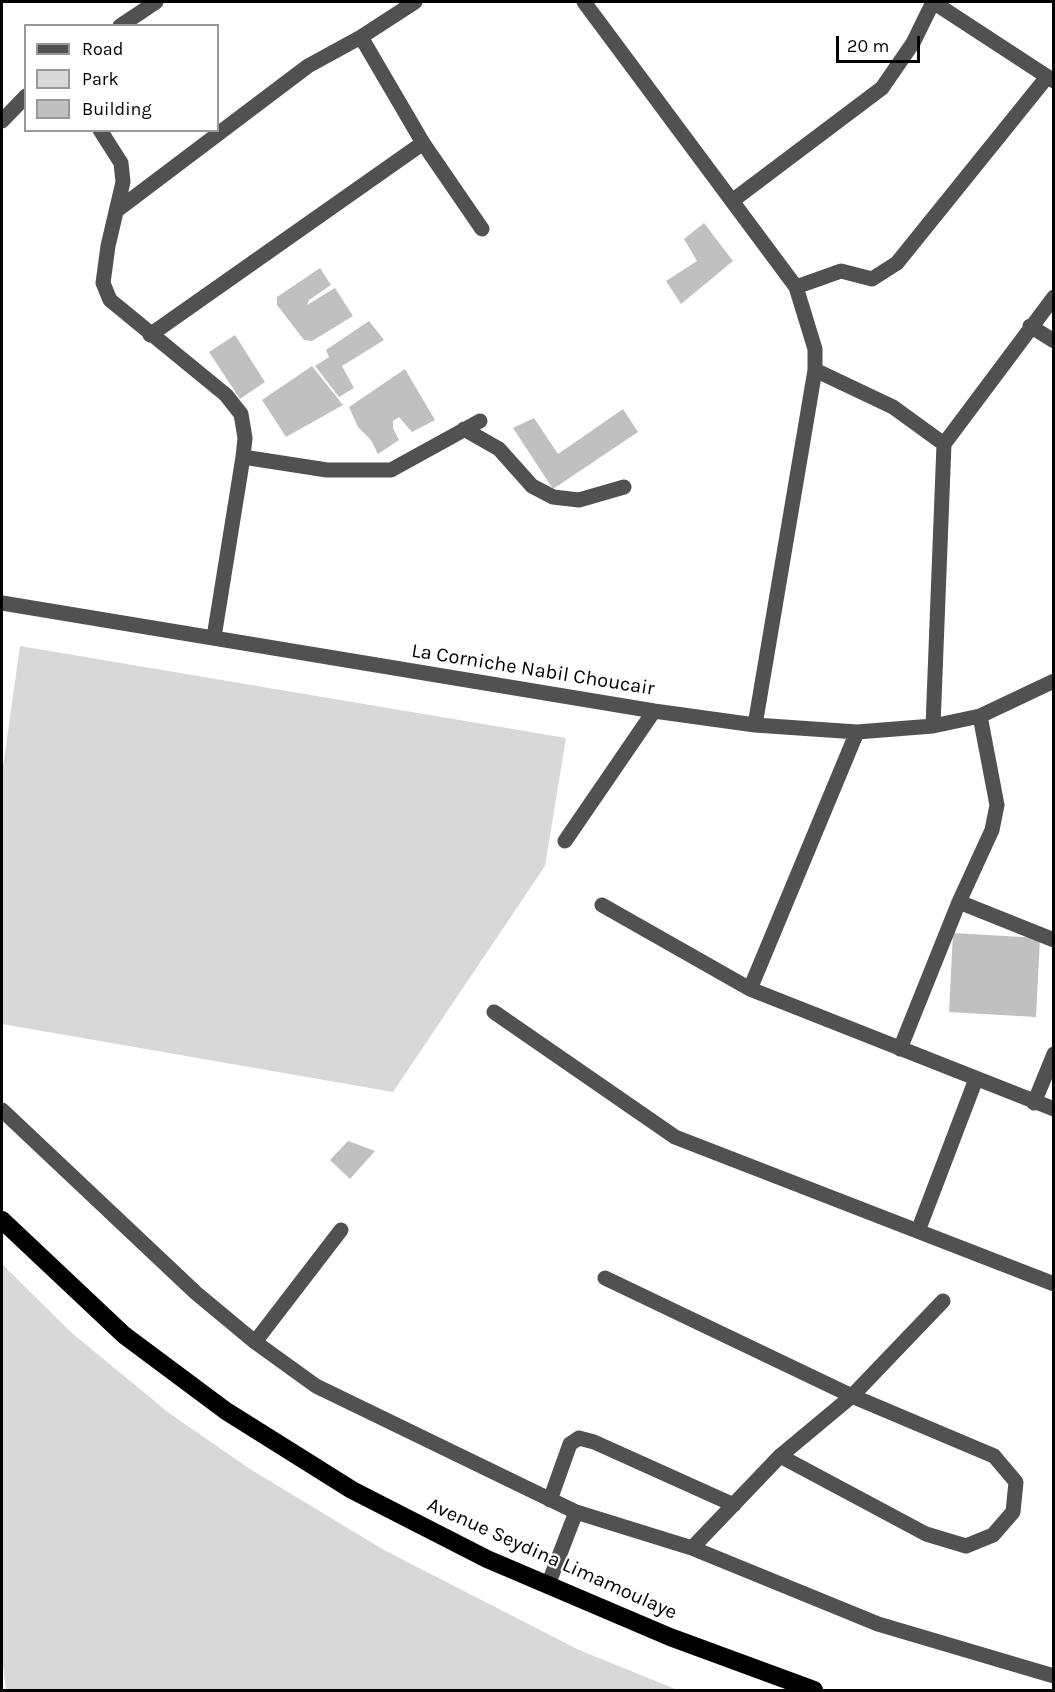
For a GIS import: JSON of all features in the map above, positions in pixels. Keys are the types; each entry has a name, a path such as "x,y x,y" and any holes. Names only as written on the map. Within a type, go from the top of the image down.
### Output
{"highway":[{"name":"Avenue Seydina Limamoulaye","path":"2,1220 124,1335 226,1412 352,1490 487,1559 670,1637 814,1690"},
{"path":"670,1637 782,1690"}],"street":[{"path":"123,24 152,2"},
{"path":"116,211 308,66 361,37 415,2"},
{"path":"584,2 796,287 815,349 815,370 755,725"},
{"path":"732,201 882,88 913,43 933,2 1050,79 897,263 872,279 841,271 796,287"},
{"path":"361,37 423,143 482,229"},
{"path":"2,121 24,98"},
{"path":"101,132 121,163 123,182 103,283 110,300 150,335 226,394 241,414 245,438 243,457 214,637"},
{"path":"150,335 423,143"},
{"path":"933,726 944,444 1053,297"},
{"path":"1030,326 1053,341"},
{"path":"815,370 893,407 944,444"},
{"path":"243,457 327,470 391,470 480,422"},
{"path":"464,429 499,449 532,486 553,497 579,500 624,487"},
{"name":"La Corniche Nabil Choucair","path":"2,603 654,711 755,725 857,732 933,726 980,716 1053,681"},
{"path":"565,841 654,711"},
{"path":"900,1049 959,902 992,830 997,805 980,716"},
{"path":"750,989 857,732"},
{"path":"959,902 1053,939"},
{"path":"602,905 750,989 1053,1109"},
{"path":"494,1012 675,1137 1053,1284"},
{"path":"1034,1102 1053,1054"},
{"path":"918,1231 976,1079"},
{"path":"2,1110 196,1293 255,1342 316,1386 576,1512 692,1548 878,1624 1053,1676"},
{"path":"255,1342 341,1230"},
{"path":"605,1278 852,1396 994,1456 1016,1482 1013,1512 993,1535 966,1546 926,1534 780,1456"},
{"path":"692,1548 780,1456 852,1396 943,1300"},
{"path":"550,1500 570,1444 579,1438 594,1442 734,1505"},
{"path":"548,1585 576,1512"}],"green space":[{"path":"20,646 566,738 545,866 393,1092 2,1024 2,774"},
{"path":"2,1264 73,1334 169,1413 250,1469 384,1550 579,1650 678,1690 6,1690 2,1658"}],"building":[{"path":"704,223 733,261 681,304 666,281 697,261 684,239"},
{"path":"320,268 331,285 309,300 307,305 335,288 353,316 312,341 304,340 277,305 277,297"},
{"path":"369,321 384,340 342,366 354,388 339,397 315,366 329,357 326,350"},
{"path":"235,335 265,382 240,399 209,352"},
{"path":"312,366 343,405 286,437 262,400"},
{"path":"405,369 435,420 412,432 399,417 393,421 393,428 399,440 378,454 371,440 358,427 349,407"},
{"path":"623,409 638,432 553,489 513,428 534,418 558,454"},
{"path":"953,933 1040,938 1036,1017 949,1012"},
{"path":"348,1141 375,1151 350,1179 330,1160"}]}
